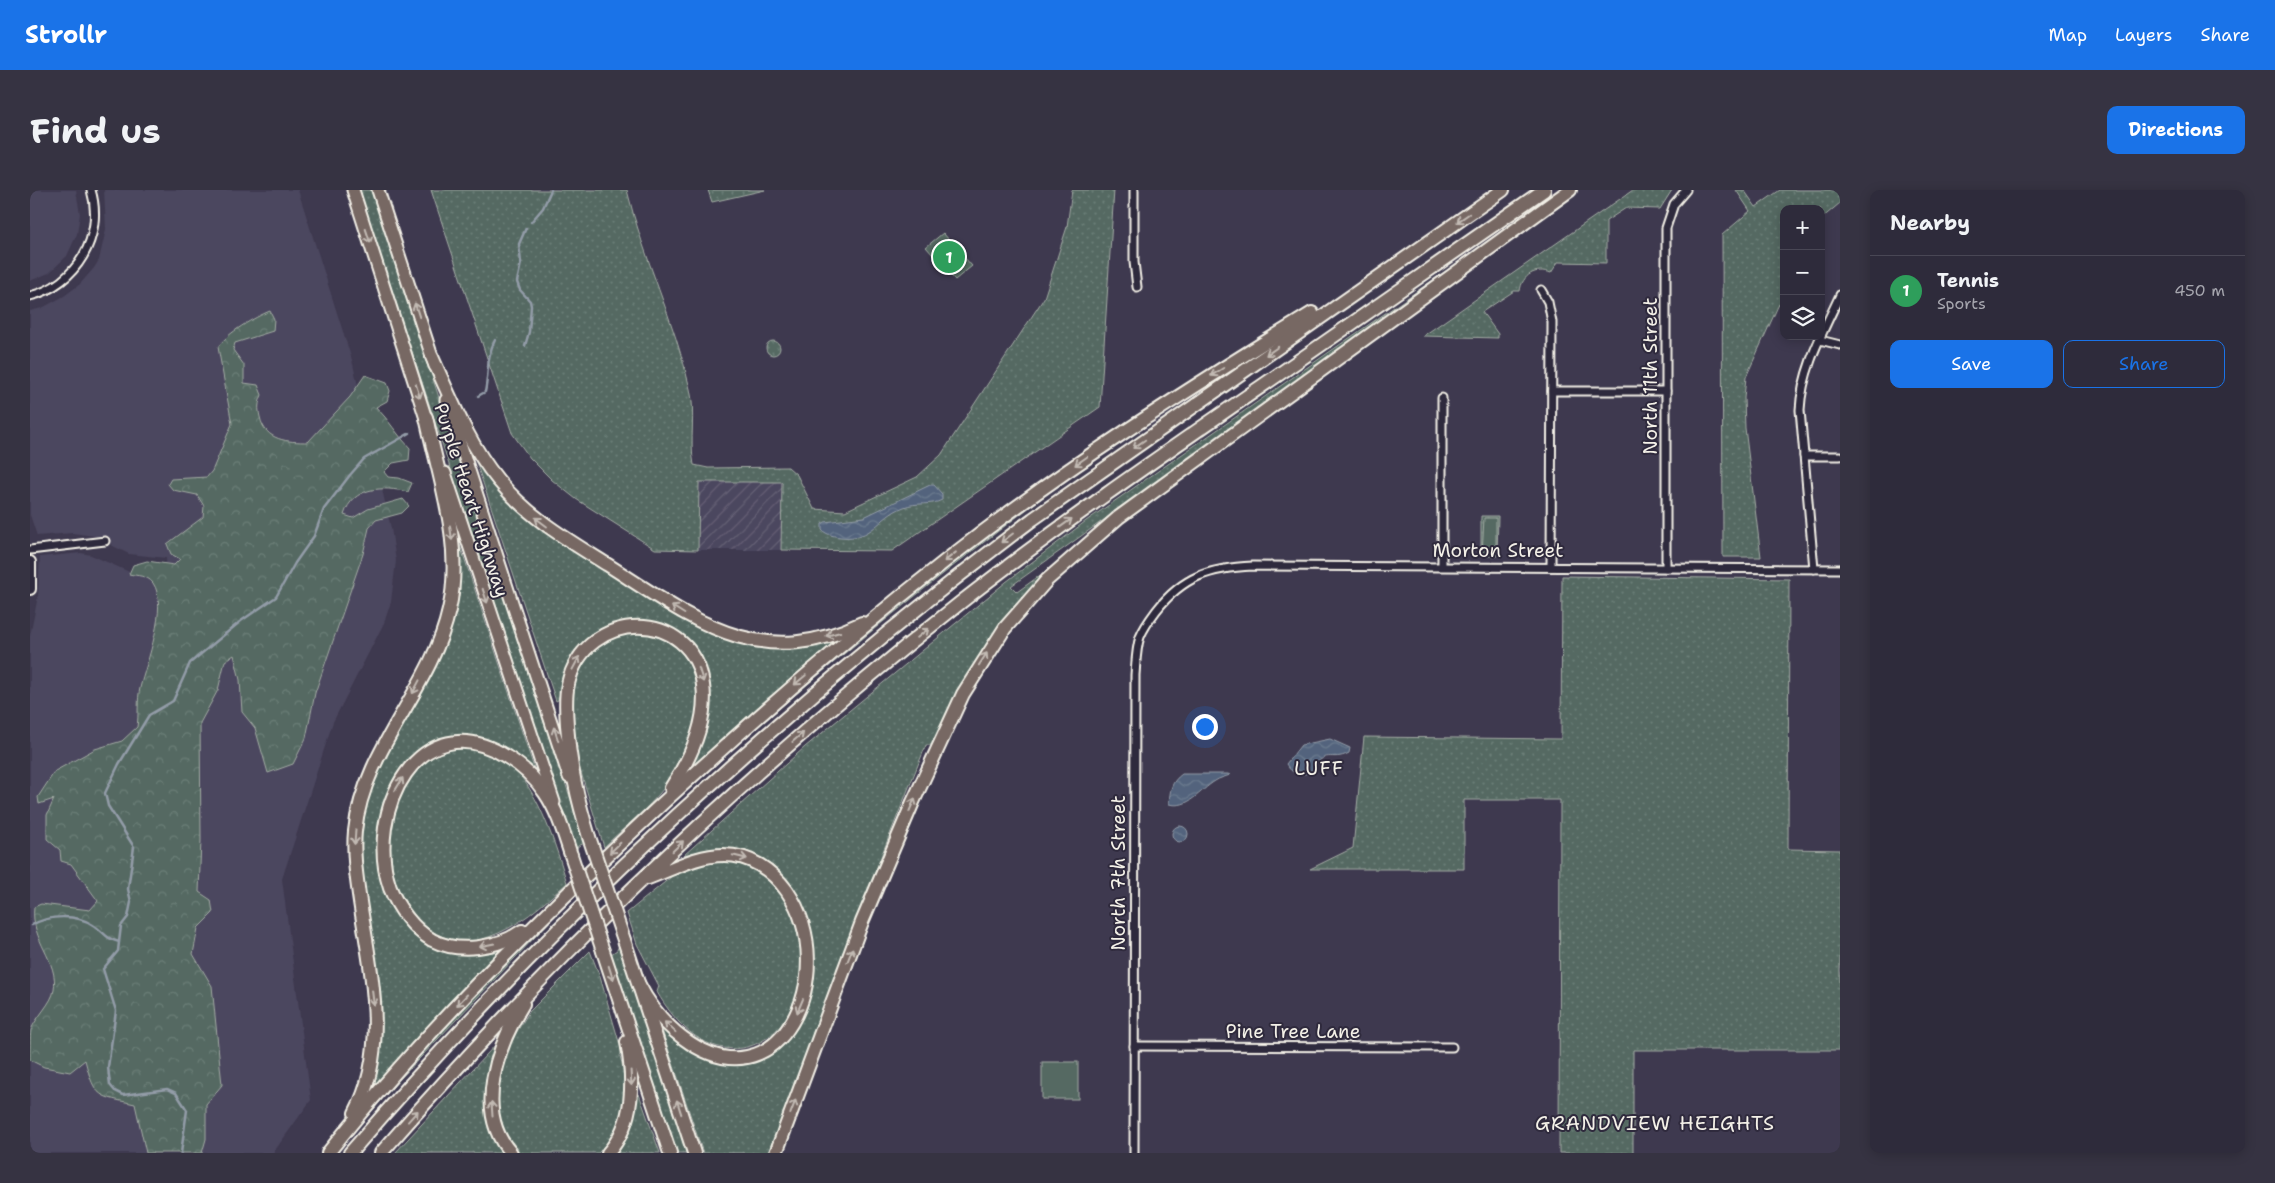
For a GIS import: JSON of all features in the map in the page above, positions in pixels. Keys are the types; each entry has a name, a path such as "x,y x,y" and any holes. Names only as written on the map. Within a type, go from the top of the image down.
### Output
{"highway":[{"path":"350,1153 435,1057 565,922 674,817 808,698 892,628 1033,519 1503,190"},
{"path":"381,1153 442,1084 551,969 710,815 778,754 963,601 1128,478 1544,190"},
{"path":"776,1153 862,922 913,802 963,694 1010,622 1046,580 1119,517 1570,190"},
{"path":"336,1142 445,1017 545,914 654,810 732,740 878,615 949,558 1079,462 1189,389 1423,246"},
{"path":"432,357 472,441 490,469 514,498 551,529 690,618 726,634 746,639 783,642 814,639 835,634 878,615"},
{"path":"328,1153 356,1112 363,1096 370,1076 376,1037 374,1001 355,863 355,830 358,810 370,775 437,647 450,610 453,590 454,569 450,524 426,417"},
{"path":"654,810 670,790 689,757 700,724 704,693 700,672 691,654 676,639 650,628 630,626 608,632 584,649 572,668 566,692 566,713 576,797 694,1153"},
{"path":"545,914 517,935 484,946 461,948 449,946 427,936 407,918 392,892 384,862 385,820 395,791 414,764 433,749 454,742 467,742 490,747 526,771 546,793 560,820 670,1153"},
{"path":"638,983 662,1019 692,1045 719,1056 741,1057 765,1050 787,1030 804,995 809,965 806,932 792,900 774,876 752,861 733,855 705,857 643,880"},
{"path":"510,1153 498,1136 492,1114 496,1069 509,1030 519,1011 551,969"},
{"path":"608,1153 620,1136 625,1124 631,1095 628,1049 618,995"}],"main road":[{"name":"Purple Heart Highway","path":"353,190 426,417 560,820"},
{"name":"Purple Heart Highway","path":"378,190 576,797"},
{"path":"30,562 30,589"}],"street":[{"path":"30,296 57,285 67,277 82,258 90,242 94,222 91,190"},
{"path":"1134,190 1134,262 1137,287"},
{"name":"North 11th Street","path":"1666,568 1666,228 1674,204 1686,190"},
{"path":"1541,290 1548,302 1552,322 1551,567"},
{"path":"1825,329 1840,295"},
{"path":"1814,568 1804,456 1801,394 1808,367 1820,340 1840,345"},
{"path":"1552,391 1666,391"},
{"path":"1442,398 1442,566"},
{"path":"1804,456 1840,456"},
{"path":"30,550 106,541"},
{"name":"Morton Street","path":"1164,600 1193,577 1210,570 1229,567 1442,566 1840,569"},
{"name":"North 7th Street","path":"1134,1153 1135,675 1140,637 1164,600"},
{"name":"Pine Tree Lane","path":"1134,1046 1452,1047"}],"shaded area":[{"path":"30,190 76,190 80,214 77,234 67,256 49,273 30,281"},
{"path":"104,190 298,190 352,360 391,528 396,561 391,602 384,623 333,722 282,879 311,1100 273,1153 30,1153 30,636 38,596 40,557 81,553 91,555 134,574 167,576 166,558 129,554 113,546 102,537 72,533 37,536 30,515 30,311 42,308 64,296 80,284 99,260 106,229"},
{"path":"699,482 782,482 781,550 698,550"}],"green space":[{"path":"359,190 371,190 585,843 578,846 576,852"},
{"path":"431,190 627,190 641,240 684,364 692,398 694,465 708,468 788,467 797,475 814,509 845,511 917,477 941,455 1044,298 1067,227 1072,190 1114,190 1100,407 892,551 781,550 782,482 699,482 698,550 655,549 576,499 552,480 530,458 512,433"},
{"path":"708,190 765,190 712,202"},
{"path":"1633,190 1672,190 1660,209 1626,208 1606,221 1606,263 1558,262 1551,273 1540,271 1531,274 1521,285 1520,291 1514,291 1482,312 1498,334 1498,338 1423,336"},
{"path":"1736,190 1744,190 1756,207 1780,190 1840,190 1840,203 1825,216 1825,205 1780,205 1780,304 1746,377 1744,398 1745,428 1761,557 1723,557 1722,235 1750,211"},
{"path":"943,233 972,266 955,280 926,247"},
{"path":"1479,248 1481,251 1011,586 1017,592 1039,576 1041,579 956,698 932,745 926,745 882,854 771,1153 703,1153 657,1015 731,1061 780,1036 800,1019 811,988 814,970 814,950 805,911 796,893 785,877 771,864 755,855 728,849 702,851 684,855 805,747 1006,582 1086,521"},
{"path":"270,311 274,319 273,331 235,343 233,350 244,365 244,383 258,385 262,395 259,404 259,414 267,431 285,440 308,442 350,397 365,375 387,383 390,391 387,401 376,407 410,448 409,460 393,463 384,472 388,477 399,478 412,483 408,492 379,489 362,493 348,505 344,515 353,518 368,509 403,499 409,506 402,513 376,520 369,528 363,554 315,693 306,738 293,764 268,773 255,728 242,712 240,680 234,655 225,661 218,690 200,723 201,840 199,892 211,900 213,913 198,928 193,954 212,986 222,1085 206,1104 206,1139 202,1153 146,1153 135,1104 100,1094 92,1082 85,1060 70,1072 44,1067 30,1060 31,1030 53,995 54,990 52,969 36,930 34,907 41,904 90,910 98,901 71,864 61,861 60,850 47,839 47,815 54,799 39,804 38,797 55,771 95,749 122,741 137,727 139,693 155,635 159,606 157,593 151,580 129,574 133,565 147,561 174,565 180,559 171,554 167,544 203,517 204,506 197,495 173,490 168,484 171,479 207,477 212,471 232,424 218,347 234,331"},
{"path":"770,341 776,341 780,348 776,355 770,355 766,351 766,345"},
{"path":"472,450 514,502 729,636 840,637 690,768 688,767 704,713 708,692 704,668 693,652 645,624 637,621 626,621 604,628 594,635 571,661 566,671 558,700 556,701"},
{"path":"1093,460 967,555 844,654 725,756 609,863 608,858 718,755 972,544"},
{"path":"1481,516 1498,516 1497,556 1481,556"},
{"path":"1484,518 1496,518 1496,554 1482,554"},
{"path":"458,539 539,783 519,760 502,745 465,735 440,740 417,752 400,772 387,797 380,824 378,852 384,885 429,943 505,946 363,1102 377,1046 357,845 367,789 439,649"},
{"path":"1562,576 1789,579 1788,849 1840,850 1840,1050 1633,1050 1633,1153 1559,1153 1560,800 1464,800 1464,869 1310,869 1353,848 1364,737 1561,739"},
{"path":"631,630 661,635 683,652 693,669 698,689 698,710 693,731 685,751 664,788 643,811 604,847 575,753 577,747 571,727 572,683 580,665 597,644"},
{"path":"476,747 513,768 531,791 546,822 567,883 520,922 486,938 466,941 447,938 430,930 415,917 403,901 393,882 388,863 387,843 388,830 395,803 416,768 442,749"},
{"path":"728,858 760,871 782,893 793,915 802,953 800,988 787,1017 767,1038 742,1048 714,1046 685,1028 657,992 659,986 637,944 627,913 676,873 691,866"},
{"path":"570,895 572,898 400,1079 341,1146 426,1045"},
{"path":"620,943 689,1153 676,1153 611,954 617,950"},
{"path":"590,951 600,977 622,1052 620,1056 625,1082 625,1095 619,1120 607,1143 598,1153 519,1153 506,1139 499,1122 497,1085 508,1046 529,1012"},
{"path":"499,1041 488,1081 506,1153 395,1153"},
{"path":"1042,1062 1078,1062 1078,1099 1042,1099"},
{"path":"639,1094 660,1153 613,1153 637,1095"}],"water":[{"path":"930,485 934,485 942,494 942,500 904,507 887,516 875,527 861,535 840,537 828,534 822,530 822,524 825,522 864,517"},
{"path":"1330,739 1350,748 1349,753 1337,757 1324,757 1311,773 1296,773 1286,764 1301,745"},
{"path":"1182,774 1230,775 1209,785 1188,802 1176,805 1169,804 1175,780"},
{"path":"1180,826 1188,834 1180,842 1172,834"}],"waterway":[{"path":"531,222 543,208 551,190"},
{"path":"525,346 529,332 531,306 530,301 520,290 517,282 521,263 519,244 526,228"},
{"path":"478,396 485,392 489,359 495,340"},
{"path":"119,942 121,926 128,917 131,902 128,889 134,847 108,806 105,793 119,764 149,715 173,701 190,663 241,621 276,597 295,563 314,536 324,509 364,459 410,433"},
{"path":"32,925 46,919 62,917 79,919 93,925 110,939 119,942 118,951 103,969 116,1011 108,1067 110,1085 115,1091 123,1095 167,1089 176,1093 187,1110 181,1153"}],"place":[{"name":"Tennis","path":"949,257"}],"district":[{"name":"LUFF","path":"1319,768"},
{"name":"GRANDVIEW HEIGHTS","path":"1655,1123"}]}
